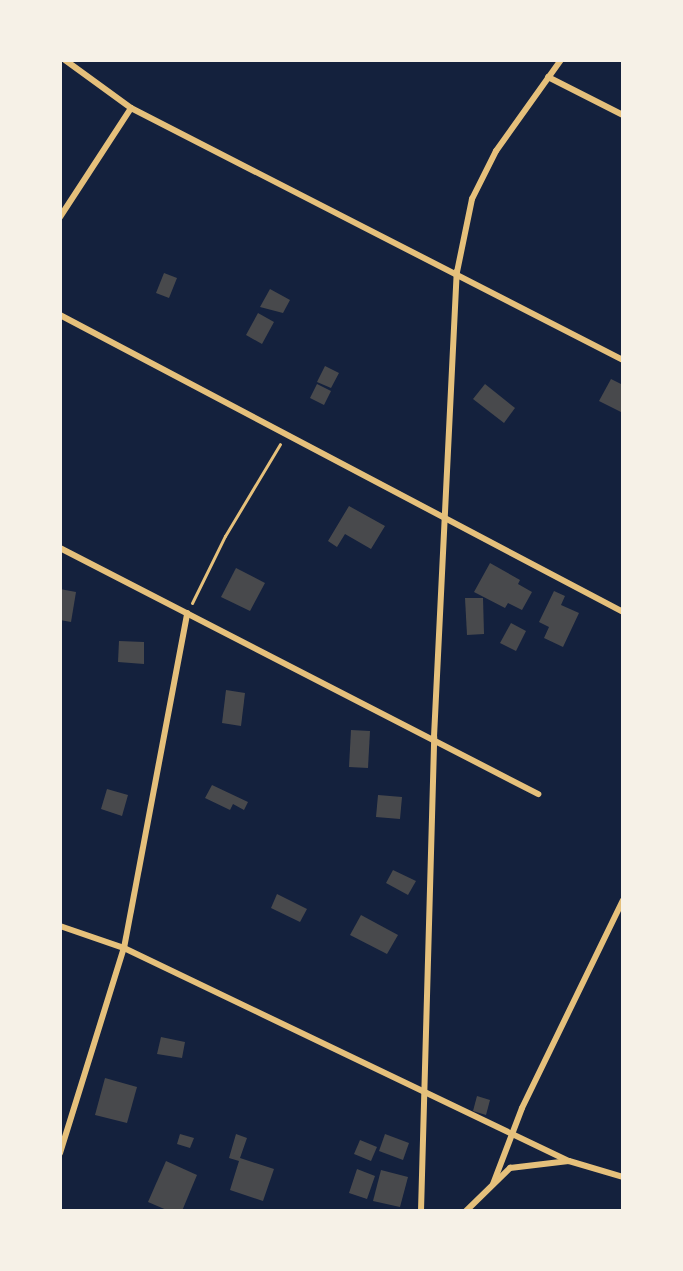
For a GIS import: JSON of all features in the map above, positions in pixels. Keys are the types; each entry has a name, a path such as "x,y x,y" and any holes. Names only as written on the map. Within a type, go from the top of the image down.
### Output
{"street":[{"path":"65,60 131,108 457,272 623,360"},
{"path":"421,1211 434,737 457,272 472,199 496,151 561,60"},
{"path":"548,77 623,115"},
{"path":"60,217 131,108"},
{"path":"60,315 445,516 623,612"},
{"path":"60,548 434,737 538,794"},
{"path":"60,1153 124,948 187,613"},
{"path":"493,1184 512,1134 623,900"},
{"path":"60,926 124,948 569,1161 623,1177"},
{"path":"466,1211 510,1168 569,1161"}],"path":[{"path":"187,613 225,536 286,433"}],"building":[{"path":"164,273 177,278 169,298 156,293"},
{"path":"270,289 290,300 283,313 260,307"},
{"path":"258,313 274,322 262,344 246,335"},
{"path":"325,366 339,373 331,388 317,382"},
{"path":"611,379 623,385 623,413 599,401"},
{"path":"317,384 331,391 324,405 310,398"},
{"path":"485,384 515,408 504,423 473,399"},
{"path":"349,506 385,526 371,549 345,534 337,547 328,541"},
{"path":"490,563 520,580 518,584 532,592 522,610 508,603 505,608 474,592"},
{"path":"236,568 265,583 250,611 221,597"},
{"path":"60,589 76,592 71,622 60,620"},
{"path":"554,591 565,596 561,605 579,613 563,647 544,638 549,627 539,622"},
{"path":"465,598 483,598 484,634 467,635"},
{"path":"511,623 526,631 516,651 500,643"},
{"path":"119,641 144,642 144,664 118,662"},
{"path":"226,690 245,693 241,726 222,723"},
{"path":"351,730 370,731 368,768 349,767"},
{"path":"212,785 248,802 244,810 233,804 230,810 205,798"},
{"path":"107,789 128,795 122,816 101,809"},
{"path":"378,795 402,797 400,819 376,817"},
{"path":"393,870 416,881 408,895 386,883"},
{"path":"277,894 307,909 300,922 271,908"},
{"path":"361,915 398,935 387,954 350,935"},
{"path":"161,1037 185,1042 182,1058 157,1054"},
{"path":"105,1078 137,1087 127,1123 95,1115"},
{"path":"477,1096 490,1100 486,1115 473,1111"},
{"path":"180,1134 194,1138 190,1148 177,1144"},
{"path":"236,1134 247,1138 240,1158 274,1169 263,1201 230,1190 239,1161 229,1158"},
{"path":"385,1134 409,1143 403,1160 379,1151"},
{"path":"360,1140 377,1147 371,1161 354,1154"},
{"path":"166,1161 197,1175 182,1211 169,1211 148,1202"},
{"path":"357,1169 375,1176 367,1199 349,1193"},
{"path":"381,1170 408,1177 400,1207 373,1201"}]}
